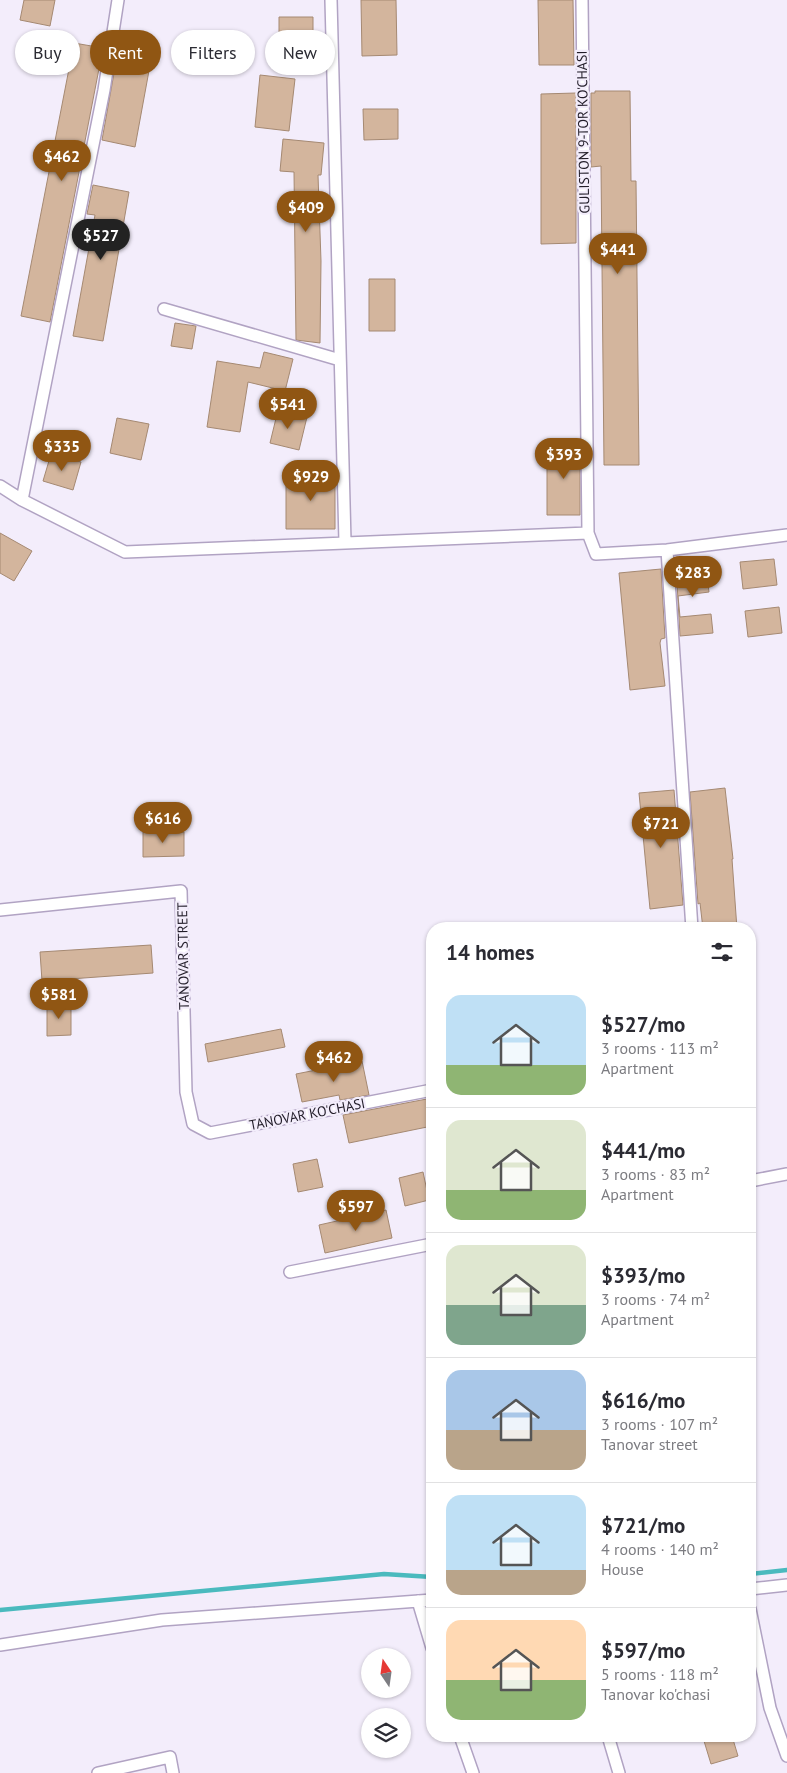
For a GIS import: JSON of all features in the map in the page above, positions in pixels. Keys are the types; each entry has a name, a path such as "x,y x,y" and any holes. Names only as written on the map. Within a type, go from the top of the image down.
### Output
{"street":[{"path":"22,500 104,90 118,0"},
{"path":"331,0 345,542"},
{"name":"GULISTON 9-TOR KO'CHASI","path":"582,0 588,533"},
{"path":"164,309 340,360"},
{"path":"0,486 22,500 125,552 588,533 596,554 667,550 787,535"},
{"path":"667,550 692,922"},
{"name":"TANOVAR STREET","path":"0,910 181,891 186,1092 193,1124 210,1133 426,1091"},
{"path":"756,1180 787,1174"},
{"path":"290,1272 426,1245"},
{"path":"756,1588 787,1585"},
{"path":"418,1600 426,1627"},
{"path":"0,1645 162,1620 426,1600"},
{"path":"756,1639 770,1708 787,1756"},
{"path":"462,1742 473,1773"},
{"path":"610,1742 619,1773"},
{"path":"98,1773 170,1757 173,1773"}],"building":[{"path":"24,0 55,0 50,26 20,20"},
{"path":"361,0 396,0 397,55 362,56"},
{"path":"538,0 573,0 574,65 539,65"},
{"path":"279,17 313,17 313,30 279,30"},
{"path":"80,44 90,46 90,75 98,75 50,322 21,316 68,75 80,75"},
{"path":"114,75 148,75 135,147 102,140"},
{"path":"260,75 295,79 289,131 255,127"},
{"path":"595,91 630,91 631,181 636,181 639,465 604,465 601,166 591,167 591,93 595,93"},
{"path":"576,93 576,243 541,244 541,94"},
{"path":"363,109 398,109 398,139 364,140"},
{"path":"283,139 324,143 321,175 318,175 321,261 320,343 296,340 294,172 280,171"},
{"path":"93,185 129,192 103,341 73,336 95,215 87,214"},
{"path":"369,279 395,279 395,331 369,331"},
{"path":"175,323 196,326 192,349 171,346"},
{"path":"264,352 293,359 285,391 248,382 240,432 207,427 217,361 260,368"},
{"path":"278,410 307,417 299,450 270,443"},
{"path":"117,418 149,424 141,460 110,453"},
{"path":"547,445 580,445 580,515 547,515"},
{"path":"51,454 81,462 73,490 43,481"},
{"path":"335,474 335,529 286,529 286,475"},
{"path":"0,533 32,551 14,581 0,573"},
{"path":"774,559 777,585 743,589 740,562"},
{"path":"705,562 709,592 678,596 680,617 711,614 713,633 680,636 676,565"},
{"path":"661,569 665,638 661,639 660,643 665,686 630,690 619,573"},
{"path":"779,607 782,633 748,637 745,611"},
{"path":"725,788 733,859 736,922 702,922 700,903 698,904 690,792"},
{"path":"674,790 683,905 650,909 639,793"},
{"path":"143,832 184,832 184,856 143,857"},
{"path":"151,945 153,973 42,981 40,952"},
{"path":"71,1003 71,1035 47,1036 47,1004"},
{"path":"281,1029 285,1047 208,1062 205,1044"},
{"path":"362,1061 369,1095 340,1100 339,1095 302,1102 296,1074"},
{"path":"426,1099 426,1127 349,1143 343,1115"},
{"path":"317,1159 323,1187 298,1192 293,1164"},
{"path":"423,1172 426,1186 426,1201 405,1206 399,1178"},
{"path":"386,1210 392,1238 325,1253 319,1225"},
{"path":"704,1742 734,1742 738,1756 711,1764"}],"waterway":[{"path":"756,1573 787,1570"},
{"path":"0,1610 384,1574 426,1577"}]}
